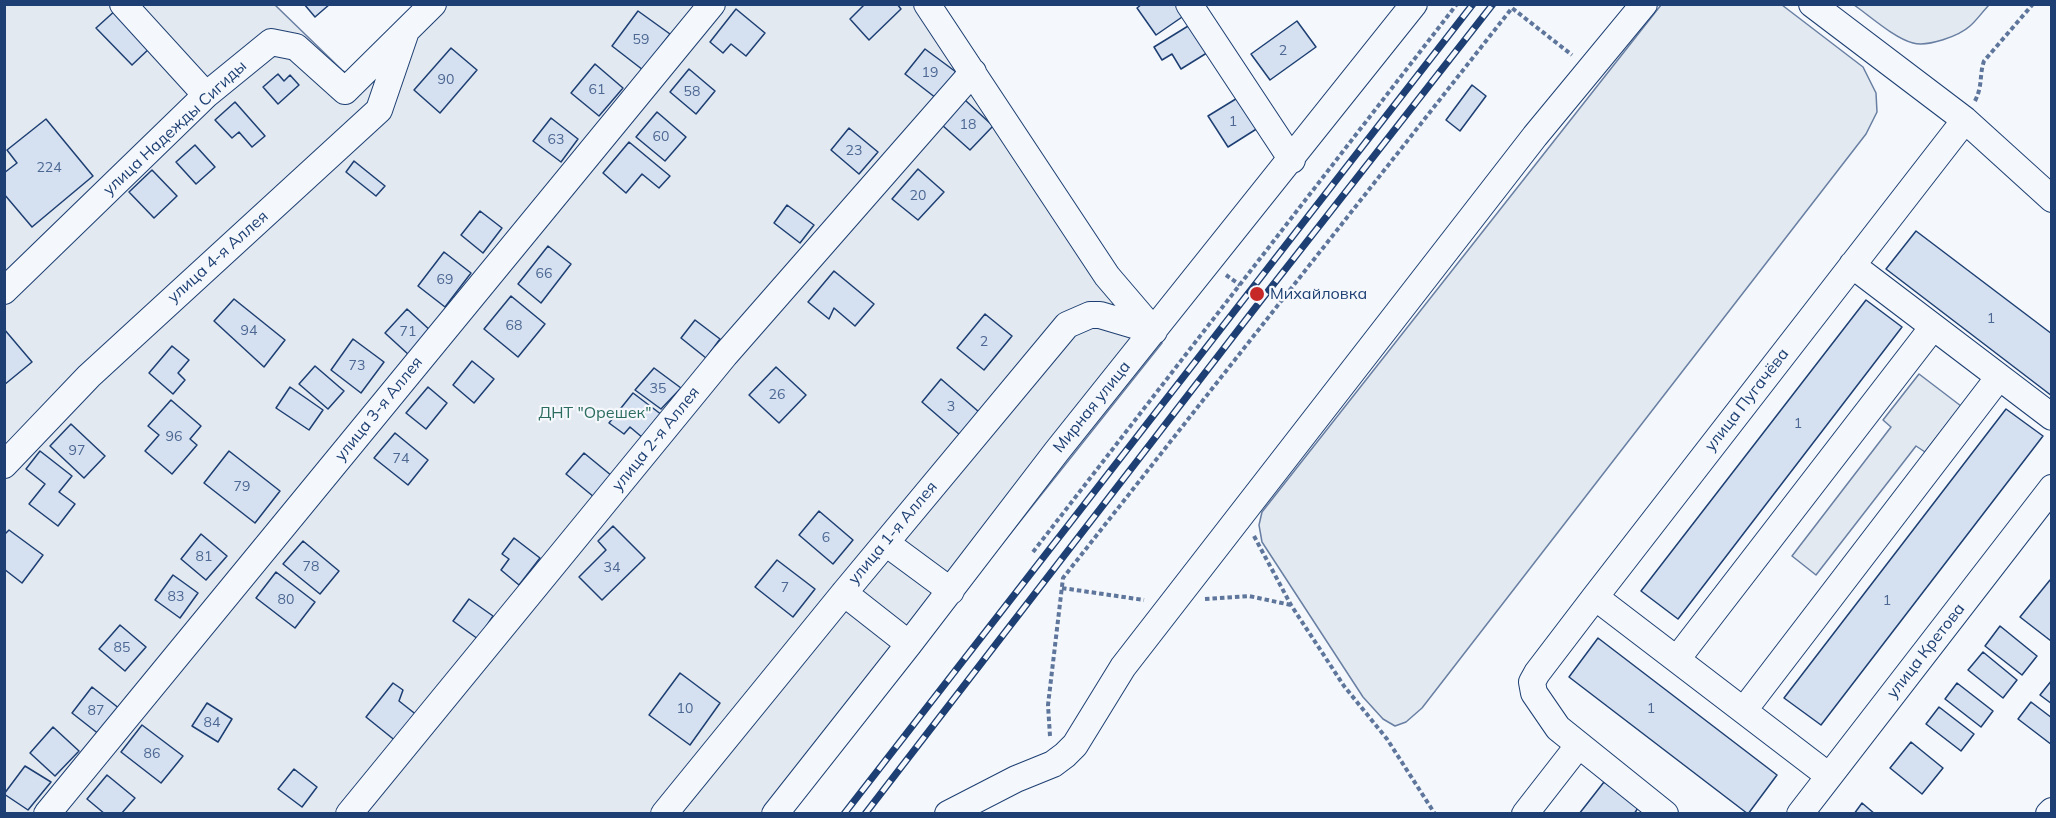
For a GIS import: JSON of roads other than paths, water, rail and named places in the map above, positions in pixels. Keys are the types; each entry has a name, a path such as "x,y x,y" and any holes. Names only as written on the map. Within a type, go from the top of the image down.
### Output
{"street":[{"path":"123,4 206,95"},
{"name":"улица Надежды Сигиды","path":"4,291 206,95 271,42 296,47 345,91 433,4"},
{"name":"улица 3-я Аллея","path":"47,813 712,4"},
{"path":"927,4 1107,276 1154,331"},
{"path":"1189,4 1292,160"},
{"name":"Мирная улица","path":"775,813 951,591 1057,451 1292,160 1414,4"},
{"path":"948,813 1053,764 1075,745 1123,667 1535,136 1644,4"},
{"path":"1812,4 1965,120 2052,199"},
{"name":"улица 4-я Аллея","path":"4,465 88,376 379,110 405,34"},
{"name":"улица 2-я Аллея","path":"349,813 725,355 973,72"},
{"name":"улица Пугачёва","path":"1578,746 1552,722 1534,693 1532,682 1537,673 1965,120"},
{"path":"1852,265 2052,417"},
{"name":"улица 1-я Аллея","path":"664,813 844,592 1067,325 1090,315 1100,315 1154,331"},
{"path":"1677,659 1933,327"},
{"path":"1744,710 1999,377"},
{"name":"улица Кретова","path":"1800,813 2052,488"},
{"path":"886,543 951,591"},
{"path":"844,592 909,644"},
{"path":"1595,597 1830,776"},
{"path":"1525,813 1578,746 1665,813"}],"railway":[{"path":"844,814 1473,4"},
{"path":"865,814 1262,299 1493,4"}],"place":[{"name":"Михайловка","path":"1257,294"}],"park label":[{"name":"ДНТ \"Орешек\"","path":"595,413"}]}
